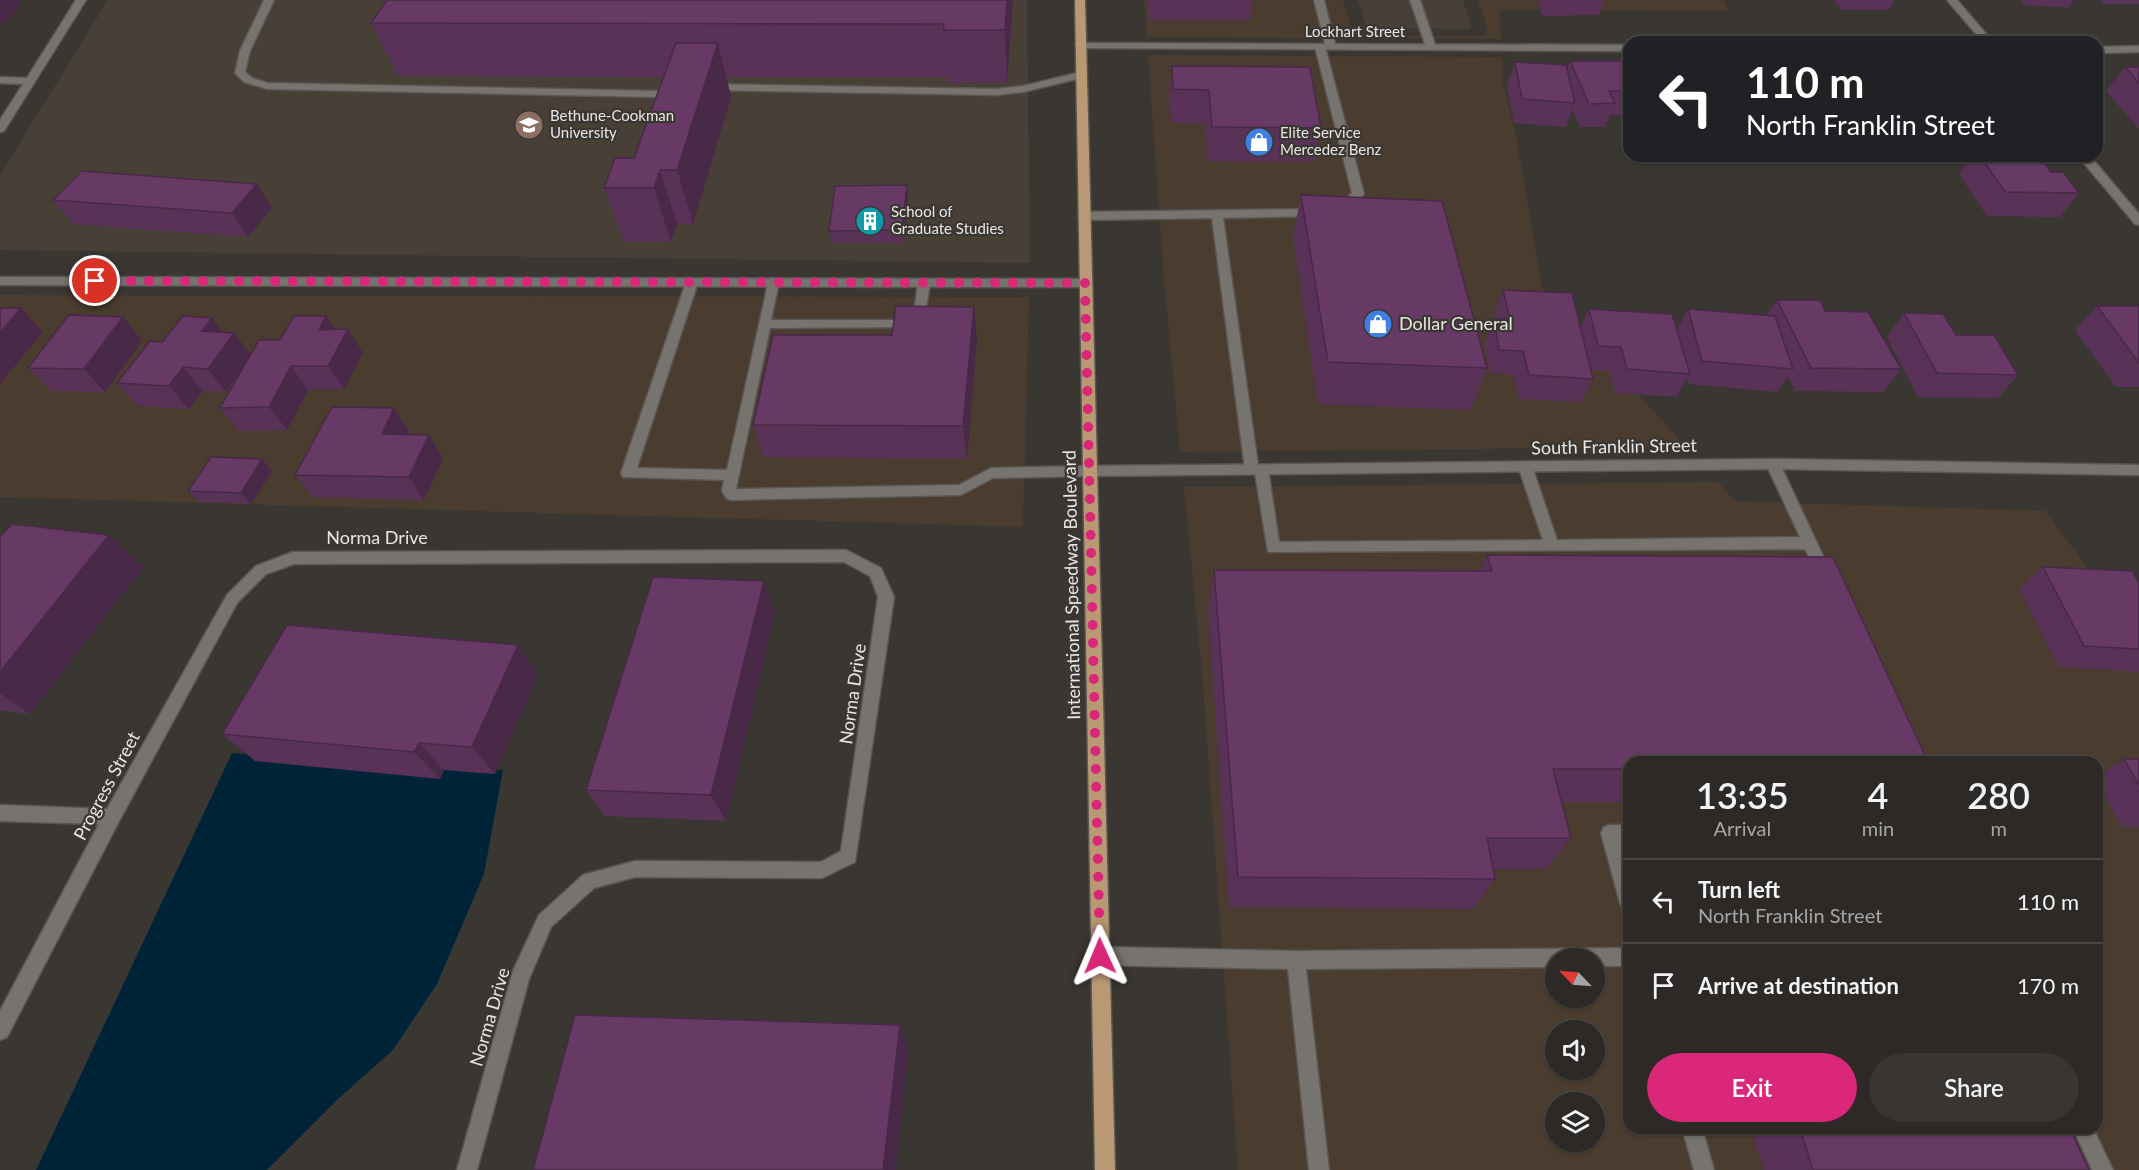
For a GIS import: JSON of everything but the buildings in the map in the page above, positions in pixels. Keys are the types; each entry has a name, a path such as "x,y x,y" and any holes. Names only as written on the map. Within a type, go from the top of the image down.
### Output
{"main road":[{"name":"International Speedway Boulevard","path":"1080,0 1105,1170"}],"street":[{"path":"0,129 81,0"},
{"path":"269,0 245,51 240,73 248,80 267,86 657,94 692,88 997,92 1023,89 1081,75"},
{"path":"1084,216 1331,213 1346,207 1358,194 1325,47 1319,0"},
{"path":"1415,0 1431,47"},
{"path":"1952,0 1983,36"},
{"name":"Lockhart Street","path":"1080,45 1623,48"},
{"path":"2103,50 2139,49"},
{"path":"0,80 32,81"},
{"path":"2089,162 2139,221"},
{"path":"1217,214 1257,469 1273,548 1810,543"},
{"path":"0,281 1085,283"},
{"path":"692,282 628,473 733,476 773,282"},
{"path":"764,324 919,324 924,283"},
{"path":"1773,464 1829,585"},
{"name":"South Franklin Street","path":"733,476 729,491 736,497 961,490 991,473 1089,471 1773,464 2139,470"},
{"path":"1525,466 1552,545"},
{"name":"Norma Drive","path":"261,570 293,558 846,556 876,572 886,597 849,856 822,870 635,869 589,881 545,921 520,978 467,1170"},
{"name":"Progress Street","path":"0,1030 112,817 232,600 261,570"},
{"path":"0,813 112,817"},
{"path":"1623,833 1610,833 1623,881"},
{"path":"1100,956 1296,960 1623,957"},
{"path":"1296,960 1318,1170"},
{"path":"1694,1134 1704,1170"},
{"path":"2086,1134 2103,1170"}],"shaded area":[{"name":"Bethune-Cookman University","path":"108,0 1027,0 1030,263 0,250 0,175"},
{"path":"1144,0 1343,0 1351,27 1356,32 1370,35 1484,36 1488,30 1478,0 1723,0 1729,11 1500,10 1501,39 1147,37"},
{"path":"1358,0 1463,0 1472,29 1367,28"},
{"path":"1148,55 1502,57 1503,85 1515,130 1542,288 1686,447 1180,452 1164,280"},
{"path":"0,295 1029,297 1023,527 0,497"},
{"path":"1718,482 1735,501 2046,511 2139,640 2139,1170 1238,1170 1202,674 1184,487"}],"water":[{"path":"232,753 503,770 484,874 437,984 393,1050 339,1098 267,1170 36,1170"}],"place":[{"name":"Bethune-Cookman University","path":"529,125"},
{"name":"Elite Service Mercedez Benz","path":"1259,142"},
{"name":"School of Graduate Studies","path":"870,221"},
{"name":"Dollar General","path":"1378,324"}],"route":[{"path":"95,281 1085,283 1100,956"}]}
